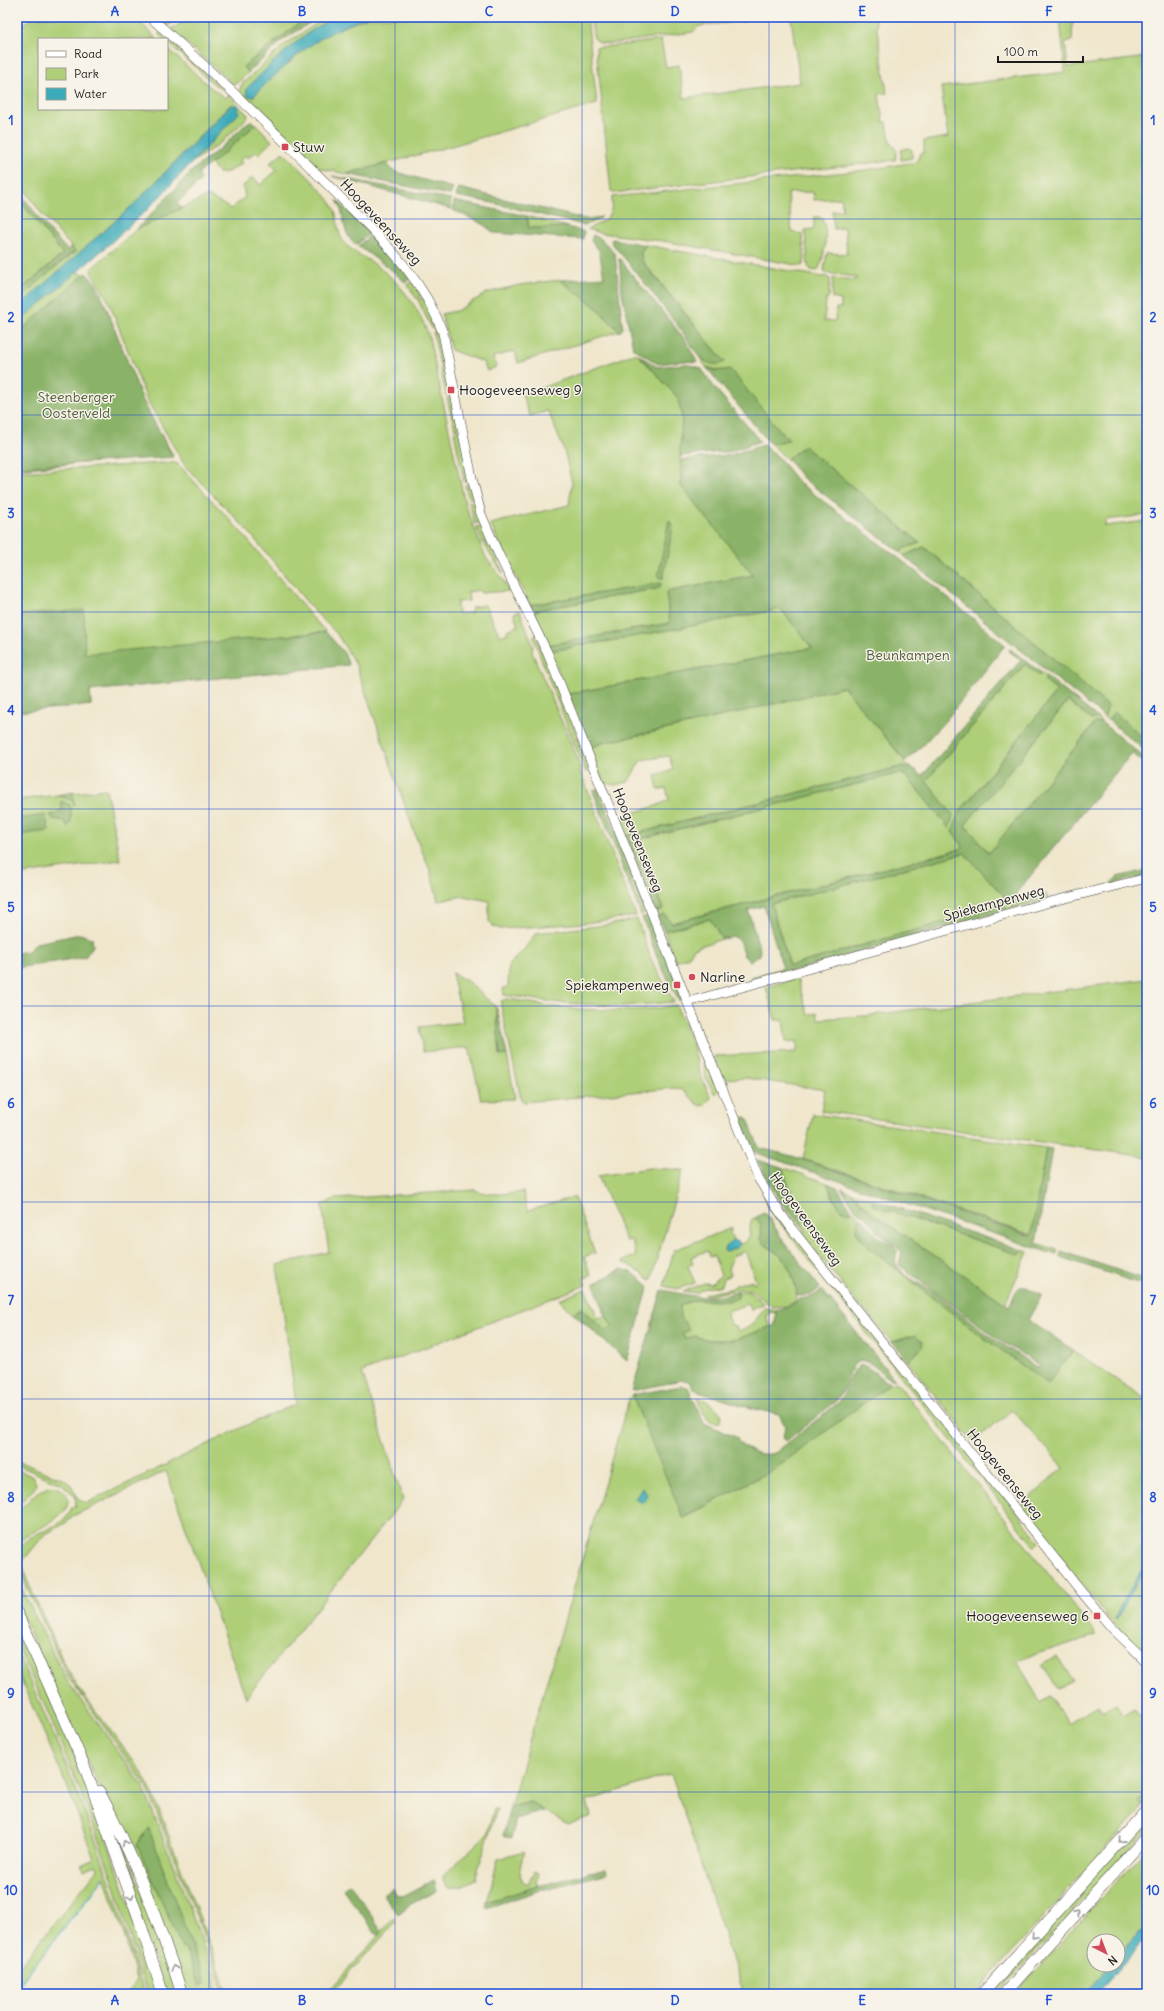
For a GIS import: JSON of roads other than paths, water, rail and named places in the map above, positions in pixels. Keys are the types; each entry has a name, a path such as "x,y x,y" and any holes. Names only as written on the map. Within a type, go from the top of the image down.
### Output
{"highway":[{"path":"17,1613 84,1765 139,1919 163,1994"},
{"path":"84,1765 106,1802 130,1853 157,1919 182,1994"},
{"path":"982,1994 1147,1810"},
{"path":"1004,1994 1147,1836"}],"main road":[{"name":"Hoogeveenseweg","path":"150,17 232,90 393,251 432,305 443,333 448,352 472,478 482,514 498,553 548,654 752,1164 772,1201 802,1241 1084,1595 1112,1628 1147,1662"},
{"name":"Spiekampenweg","path":"688,1002 1046,903 1147,878"}],"water":[{"path":"335,17 368,17 333,32 305,49 253,97 247,96 246,89 298,40"},
{"path":"232,104 234,106 237,104 240,107 237,110 240,112 149,208 17,324 17,308 133,205"},
{"path":"733,1240 740,1243 738,1247 727,1252 724,1251 725,1248"},
{"path":"642,1488 647,1494 647,1498 643,1503 635,1499"},
{"path":"1147,1561 1147,1566 1116,1620 1115,1618 1118,1610"},
{"path":"1147,1925 1147,1937 1126,1960 1126,1947"},
{"path":"1103,1973 1115,1973 1096,1994 1084,1994"}],"waterway":[{"path":"17,1987 103,1879"}],"place":[{"name":"Stuw","path":"285,147"},
{"name":"Hoogeveenseweg 9","path":"451,390"},
{"name":"Narline","path":"692,977"},
{"name":"Spiekampenweg","path":"677,985"},
{"name":"Hoogeveenseweg 6","path":"1097,1616"}],"park label":[{"name":"Steenberger Oosterveld","path":"76,406"},
{"name":"Beunkampen","path":"908,655"}]}
